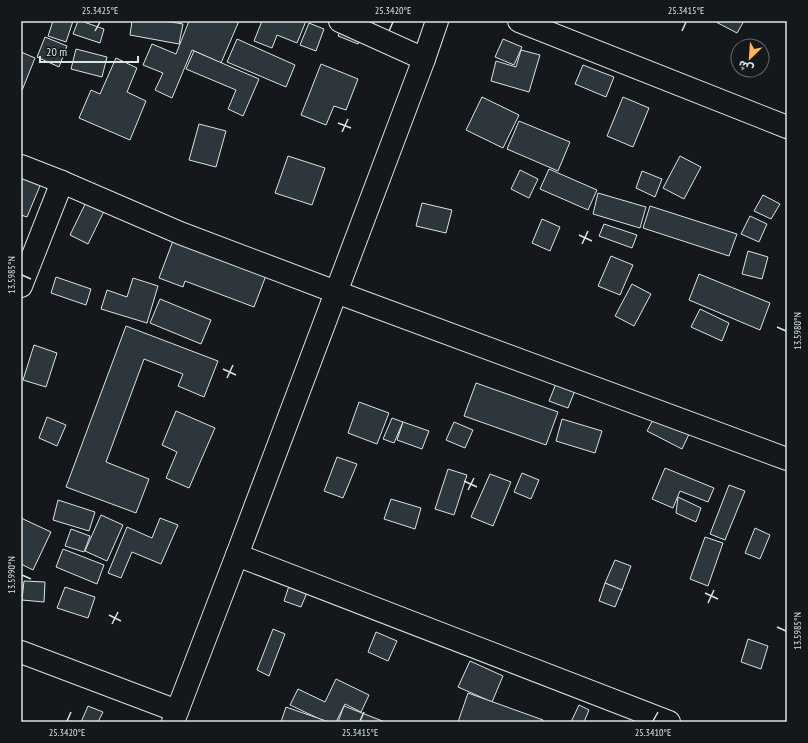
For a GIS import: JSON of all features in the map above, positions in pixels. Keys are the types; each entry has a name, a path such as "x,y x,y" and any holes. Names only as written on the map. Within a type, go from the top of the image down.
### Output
{"street":[{"path":"340,21 424,59"},
{"path":"21,652 175,717 424,59 437,21"},
{"path":"518,21 787,127"},
{"path":"21,166 180,233 787,459"},
{"path":"21,286 62,182"},
{"path":"237,555 669,722"}],"building":[{"path":"53,21 73,21 66,42 48,36"},
{"path":"78,21 104,29 100,43 73,34"},
{"path":"132,21 165,21 183,24 179,44 130,35"},
{"path":"189,21 239,21 221,63 192,50 172,98 155,90 163,73 143,65 152,44 176,54"},
{"path":"262,21 306,21 297,43 277,35 272,48 254,41"},
{"path":"344,21 367,21 358,44 338,36"},
{"path":"716,21 744,21 737,33"},
{"path":"309,23 324,29 316,51 300,45"},
{"path":"45,37 67,46 59,67 37,57"},
{"path":"237,39 295,65 286,87 227,62"},
{"path":"503,39 522,47 514,65 495,57"},
{"path":"76,49 107,57 102,77 71,69"},
{"path":"521,50 540,55 529,92 491,81 496,61 516,67"},
{"path":"194,51 259,79 243,116 228,109 236,90 186,69"},
{"path":"21,52 35,58 21,93"},
{"path":"116,58 137,68 127,92 146,101 130,140 79,118 91,90 100,94"},
{"path":"321,64 358,79 346,110 334,106 326,125 301,115"},
{"path":"583,65 614,77 606,97 575,84"},
{"path":"482,97 519,115 503,148 466,130"},
{"path":"623,97 649,108 633,147 607,136"},
{"path":"519,121 570,142 558,171 507,149"},
{"path":"199,124 226,131 216,167 189,160"},
{"path":"288,156 325,168 312,205 275,193"},
{"path":"680,156 701,167 684,199 663,188"},
{"path":"549,169 597,190 588,210 540,189"},
{"path":"520,170 538,179 529,198 511,189"},
{"path":"642,171 662,179 655,197 636,188"},
{"path":"21,173 42,181 27,217 21,215"},
{"path":"598,193 646,207 640,228 593,214"},
{"path":"763,195 780,204 771,219 754,211"},
{"path":"88,198 106,207 88,244 70,235"},
{"path":"422,203 452,210 446,233 416,226"},
{"path":"650,206 737,234 729,256 643,228"},
{"path":"750,216 767,224 759,242 741,234"},
{"path":"542,219 560,227 550,251 532,243"},
{"path":"604,224 637,235 632,248 599,236"},
{"path":"174,238 267,273 254,307 185,281 183,287 159,278"},
{"path":"748,251 768,257 762,279 742,274"},
{"path":"611,256 633,265 620,295 598,286"},
{"path":"699,274 770,303 760,330 689,300"},
{"path":"56,277 91,289 86,305 51,293"},
{"path":"133,278 158,286 147,323 101,309 107,290 127,297"},
{"path":"632,284 651,294 634,326 615,316"},
{"path":"160,299 211,320 201,344 150,323"},
{"path":"700,309 729,323 722,341 691,327"},
{"path":"126,326 218,361 204,397 178,386 183,374 144,359 106,462 149,479 136,513 66,487"},
{"path":"34,345 57,353 46,387 23,380"},
{"path":"557,381 576,388 568,408 549,401"},
{"path":"476,383 558,412 546,445 464,416"},
{"path":"359,402 389,413 377,444 348,433"},
{"path":"176,411 215,428 189,488 166,478 177,452 162,445"},
{"path":"656,414 690,432 682,449 647,431"},
{"path":"47,417 66,425 57,446 39,438"},
{"path":"392,418 403,422 394,443 383,439"},
{"path":"562,419 602,431 595,453 556,441"},
{"path":"403,422 429,431 422,449 397,440"},
{"path":"454,422 473,430 465,448 446,440"},
{"path":"337,457 357,464 343,498 324,491"},
{"path":"665,468 714,488 708,502 680,491 673,508 652,499"},
{"path":"448,469 467,475 454,515 435,509"},
{"path":"522,473 539,480 531,499 514,492"},
{"path":"490,474 511,482 493,526 471,517"},
{"path":"729,485 745,491 725,540 710,534"},
{"path":"678,497 701,508 696,522 676,513"},
{"path":"391,499 421,508 415,529 384,519"},
{"path":"58,500 95,512 89,531 53,520"},
{"path":"101,515 123,525 107,561 85,551"},
{"path":"21,518 51,532 33,570 21,564"},
{"path":"160,518 178,525 161,564 132,552 121,578 108,573 127,527 152,538"},
{"path":"755,528 770,535 760,559 745,553"},
{"path":"71,529 90,536 84,552 65,546"},
{"path":"705,537 723,543 708,586 690,579"},
{"path":"63,549 104,565 97,584 56,567"},
{"path":"615,560 631,566 622,590 605,583"},
{"path":"24,581 45,582 44,602 22,600"},
{"path":"290,583 308,590 301,607 284,601"},
{"path":"605,583 622,590 615,607 599,601"},
{"path":"65,587 95,597 88,618 57,608"},
{"path":"273,629 285,634 269,676 257,670"},
{"path":"376,632 397,641 388,661 368,652"},
{"path":"748,639 768,646 761,669 741,662"},
{"path":"470,661 503,676 492,702 458,687"},
{"path":"336,679 369,695 361,712 345,704 336,722 326,722 290,705 298,689 325,702"},
{"path":"468,693 543,720 543,722 458,722"},
{"path":"579,705 589,710 584,722 571,722"},
{"path":"88,706 103,712 98,722 81,722"},
{"path":"344,706 385,722 338,722"},
{"path":"286,707 329,722 281,722"}]}
